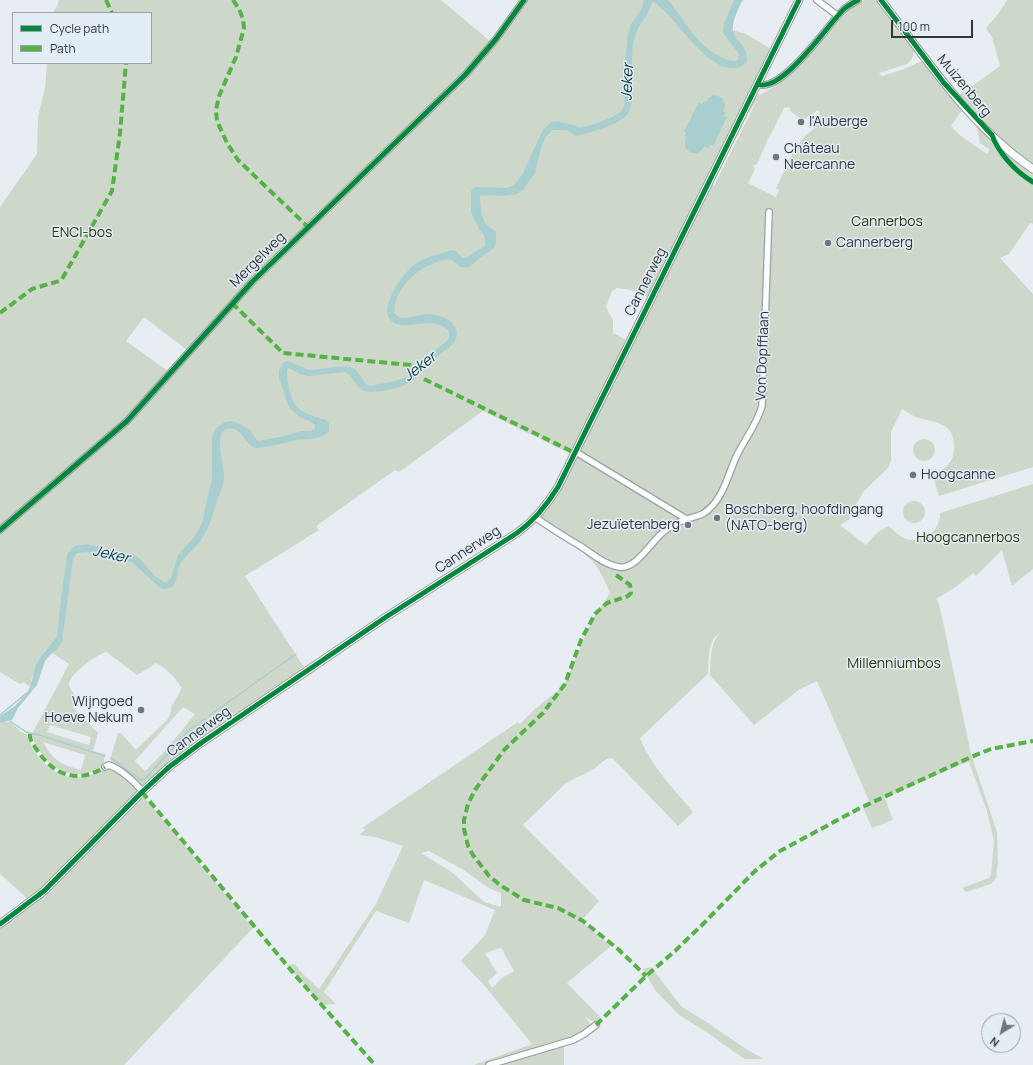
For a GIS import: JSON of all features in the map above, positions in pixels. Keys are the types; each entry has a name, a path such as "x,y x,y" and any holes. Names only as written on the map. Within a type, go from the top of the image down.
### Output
{"main road":[{"name":"Cannerweg","path":"0,924 44,891 142,792 170,767 201,743 386,617 517,533 536,518 556,491 576,452 799,0"},
{"name":"Muizenberg","path":"881,0 944,83 967,110 992,135 1033,169"}],"street":[{"name":"Mergelweg","path":"0,530 132,417 252,282 465,75 488,48 524,0"},
{"path":"817,0 838,16"},
{"path":"758,84 770,84 790,69 813,46 838,16 847,7 858,0"},
{"name":"Von Dopfflaan","path":"536,518 594,556 619,567 628,566 635,562 661,534 685,519 694,518 705,513 717,499 762,406 770,212"},
{"path":"576,452 683,516 685,519"},
{"path":"105,767 108,765 114,766 137,785 142,792"},
{"path":"489,1065 573,1040 596,1025"}],"green space":[{"path":"59,0 441,0 490,41 520,0 734,0 725,21 732,30 746,34 771,49 753,89 760,95 776,86 774,83 797,67 849,10 865,0 878,0 914,48 913,57 907,64 879,73 882,76 922,61 954,99 1000,66 992,37 986,28 999,13 1007,0 1033,0 1033,224 1030,223 1009,254 1000,258 1033,294 1033,467 939,496 933,476 945,468 951,461 954,448 951,433 947,428 936,422 916,417 902,409 891,432 891,461 888,468 864,491 849,520 840,525 866,545 878,532 888,526 903,538 919,540 930,535 938,525 940,513 1033,484 1033,569 1012,586 1002,550 976,576 973,573 957,586 936,599 938,601 942,617 971,754 997,832 998,861 996,878 991,884 966,892 962,888 989,878 991,875 994,841 987,811 969,762 885,798 893,820 872,828 863,808 869,801 817,681 800,689 754,725 710,675 714,642 720,633 716,636 711,646 708,674 640,738 657,768 693,812 678,826 613,759 609,758 594,769 566,783 523,825 599,901 583,919 581,918 580,921 611,946 567,983 601,1018 595,1022 585,1017 593,1027 581,1035 486,1065 474,1065 532,1044 484,985 461,961 485,935 495,910 424,880 409,923 376,911 324,992 336,1004 322,1005 287,965 295,964 319,989 376,904 403,846 375,837 359,835 366,829 362,828 518,722 520,724 535,709 561,688 565,683 593,618 610,593 598,569 589,557 531,518 550,494 571,454 483,411 399,472 395,470 316,526 319,530 245,576 305,669 143,787 110,760 118,733 121,733 136,750 167,720 171,713 171,708 182,688 170,673 155,663 137,675 105,652 78,670 70,680 69,684 76,698 73,707 98,733 93,751 105,754 103,767 94,771 77,774 62,771 48,761 33,740 32,734 69,664 46,649 32,677 30,687 24,682 20,684 0,672 0,207 37,154 38,117 45,88 47,64 152,64 152,12 53,12 57,7","holes":["757,100 714,186 712,185 749,112","788,107 791,109 790,111 803,120 818,110 820,113 810,120 815,128 802,140 792,155 776,189 779,190 776,197 748,183 755,169 753,166 757,164 767,140 784,108","964,110 977,127 980,143 990,150 987,154 961,136 951,126 960,113","617,288 636,291 647,297 626,340 613,333 613,320 606,307 612,291","144,317 187,350 168,371 126,341","183,707 195,714 165,751 145,771 135,761","50,725 91,737 89,745 47,732","43,742 85,755 81,770 63,764 51,754","429,851 462,869 489,888 501,893 501,907 484,902 453,873 421,853","501,948 514,971 502,978 492,988 488,981 497,973 485,953"]},
{"path":"924,439 932,442 935,450 932,458 924,461 916,458 913,450 916,442"},
{"path":"914,501 922,504 925,512 922,520 914,523 906,520 903,512 906,504"},
{"path":"11,722 20,731 27,735 36,754 50,768 59,773 68,777 78,778 106,769 112,769 121,774 137,788 134,797 45,886 28,899 0,874 0,723"},
{"path":"142,797 145,798 253,928 124,1065 0,1065 0,926 50,890"},
{"path":"651,967 682,1007 764,1059 745,1059 679,1015 655,990 643,969"},
{"path":"564,1046 564,1065 503,1065"}],"water":[{"name":"Jeker","path":"644,0 668,0 692,32 706,47 723,58 734,61 738,60 739,54 723,33 724,23 734,0 743,0 735,17 733,32 744,48 747,62 737,68 727,68 716,63 694,44 665,11 652,2 634,40 632,52 633,89 631,106 626,116 613,124 576,136 567,130 552,130 545,138 542,145 535,173 523,190 517,194 506,196 480,195 481,210 484,222 496,232 495,246 470,267 461,267 450,259 430,265 413,276 400,292 394,312 401,318 422,314 438,315 453,324 457,334 455,341 449,348 432,360 419,375 407,384 380,391 369,392 362,390 345,372 309,376 300,374 289,368 287,370 290,392 298,408 326,420 329,423 329,431 317,438 255,448 240,432 236,430 227,429 223,432 220,438 220,444 224,476 223,485 207,530 201,540 181,563 175,583 171,588 163,589 159,587 132,562 116,561 87,552 77,553 73,559 62,642 45,661 37,685 18,708 12,720 0,723 0,716 15,706 27,693 36,665 41,656 57,637 67,556 74,546 87,544 133,554 139,558 155,576 164,582 167,582 171,578 178,555 195,536 202,523 212,478 212,437 216,428 225,422 231,421 238,423 250,430 259,441 315,429 315,425 313,423 298,416 289,407 279,378 279,370 284,362 291,362 309,370 348,366 356,370 366,384 370,386 407,377 428,356 447,341 449,338 449,331 442,326 434,323 401,325 394,323 389,318 387,312 388,304 395,288 411,267 420,261 451,250 456,251 462,258 466,258 485,245 485,237 479,229 471,212 471,191 475,187 507,188 514,185 522,175 543,130 551,122 558,121 579,127 589,126 608,119 621,112 625,103 625,62 628,33 631,24 641,10"},
{"path":"714,95 723,99 725,106 723,111 726,113 724,116 727,117 713,146 710,145 708,148 705,146 698,153 692,153 685,147 687,137 685,136 686,133 684,131 699,102 702,104"}],"waterway":[{"path":"210,715 296,654"},
{"path":"0,715 28,692"},
{"path":"111,758 142,780 146,778 190,729 205,719"},
{"path":"10,721 26,732 105,756"}],"marked path":[{"path":"106,0 112,12"},
{"path":"233,0 243,19 244,28 236,57 219,96 216,110 217,121 227,143 238,160 308,227"},
{"path":"0,313 32,289 62,279 112,191 120,133 126,64"},
{"path":"232,303 283,353 410,365 412,367"},
{"path":"424,379 571,451 576,452"},
{"path":"616,575 630,585 631,593 628,596 607,603 595,614 581,640 565,684 543,713 504,750 475,790 468,804 464,820 464,829 468,846 473,855 489,876 500,885 524,900 558,908 583,921 618,949 646,976"},
{"path":"30,734 32,742 44,759 51,766 67,775 85,775 105,767"},
{"path":"596,1025 646,976 704,923 755,871 780,851 860,808 971,757 991,749 1033,741"},
{"path":"142,792 295,975 375,1065"}],"cycle path":[{"path":"0,530 127,421 252,282 465,75 496,39 524,0"},
{"path":"0,924 44,891 142,792 169,767 201,743 386,617 517,533 540,512 558,487 799,0"},
{"path":"758,84 768,84 779,79 791,69 843,10 858,0"},
{"path":"881,0 944,83 992,135 999,149 1014,168 1033,182"}],"place":[{"name":"l'Auberge","path":"801,122"},
{"name":"Château Neercanne","path":"776,157"},
{"name":"Cannerberg","path":"828,243"},
{"name":"Hoogcanne","path":"913,475"},
{"name":"Boschberg, hoofdingang (NATO-berg)","path":"717,518"},
{"name":"Jezuïetenberg","path":"688,525"},
{"name":"Wijngoed Hoeve Nekum","path":"141,710"}],"park label":[{"name":"Cannerbos","path":"887,222"},
{"name":"ENCI-bos","path":"82,233"},
{"name":"Hoogcannerbos","path":"968,538"},
{"name":"Millenniumbos","path":"894,664"}]}
